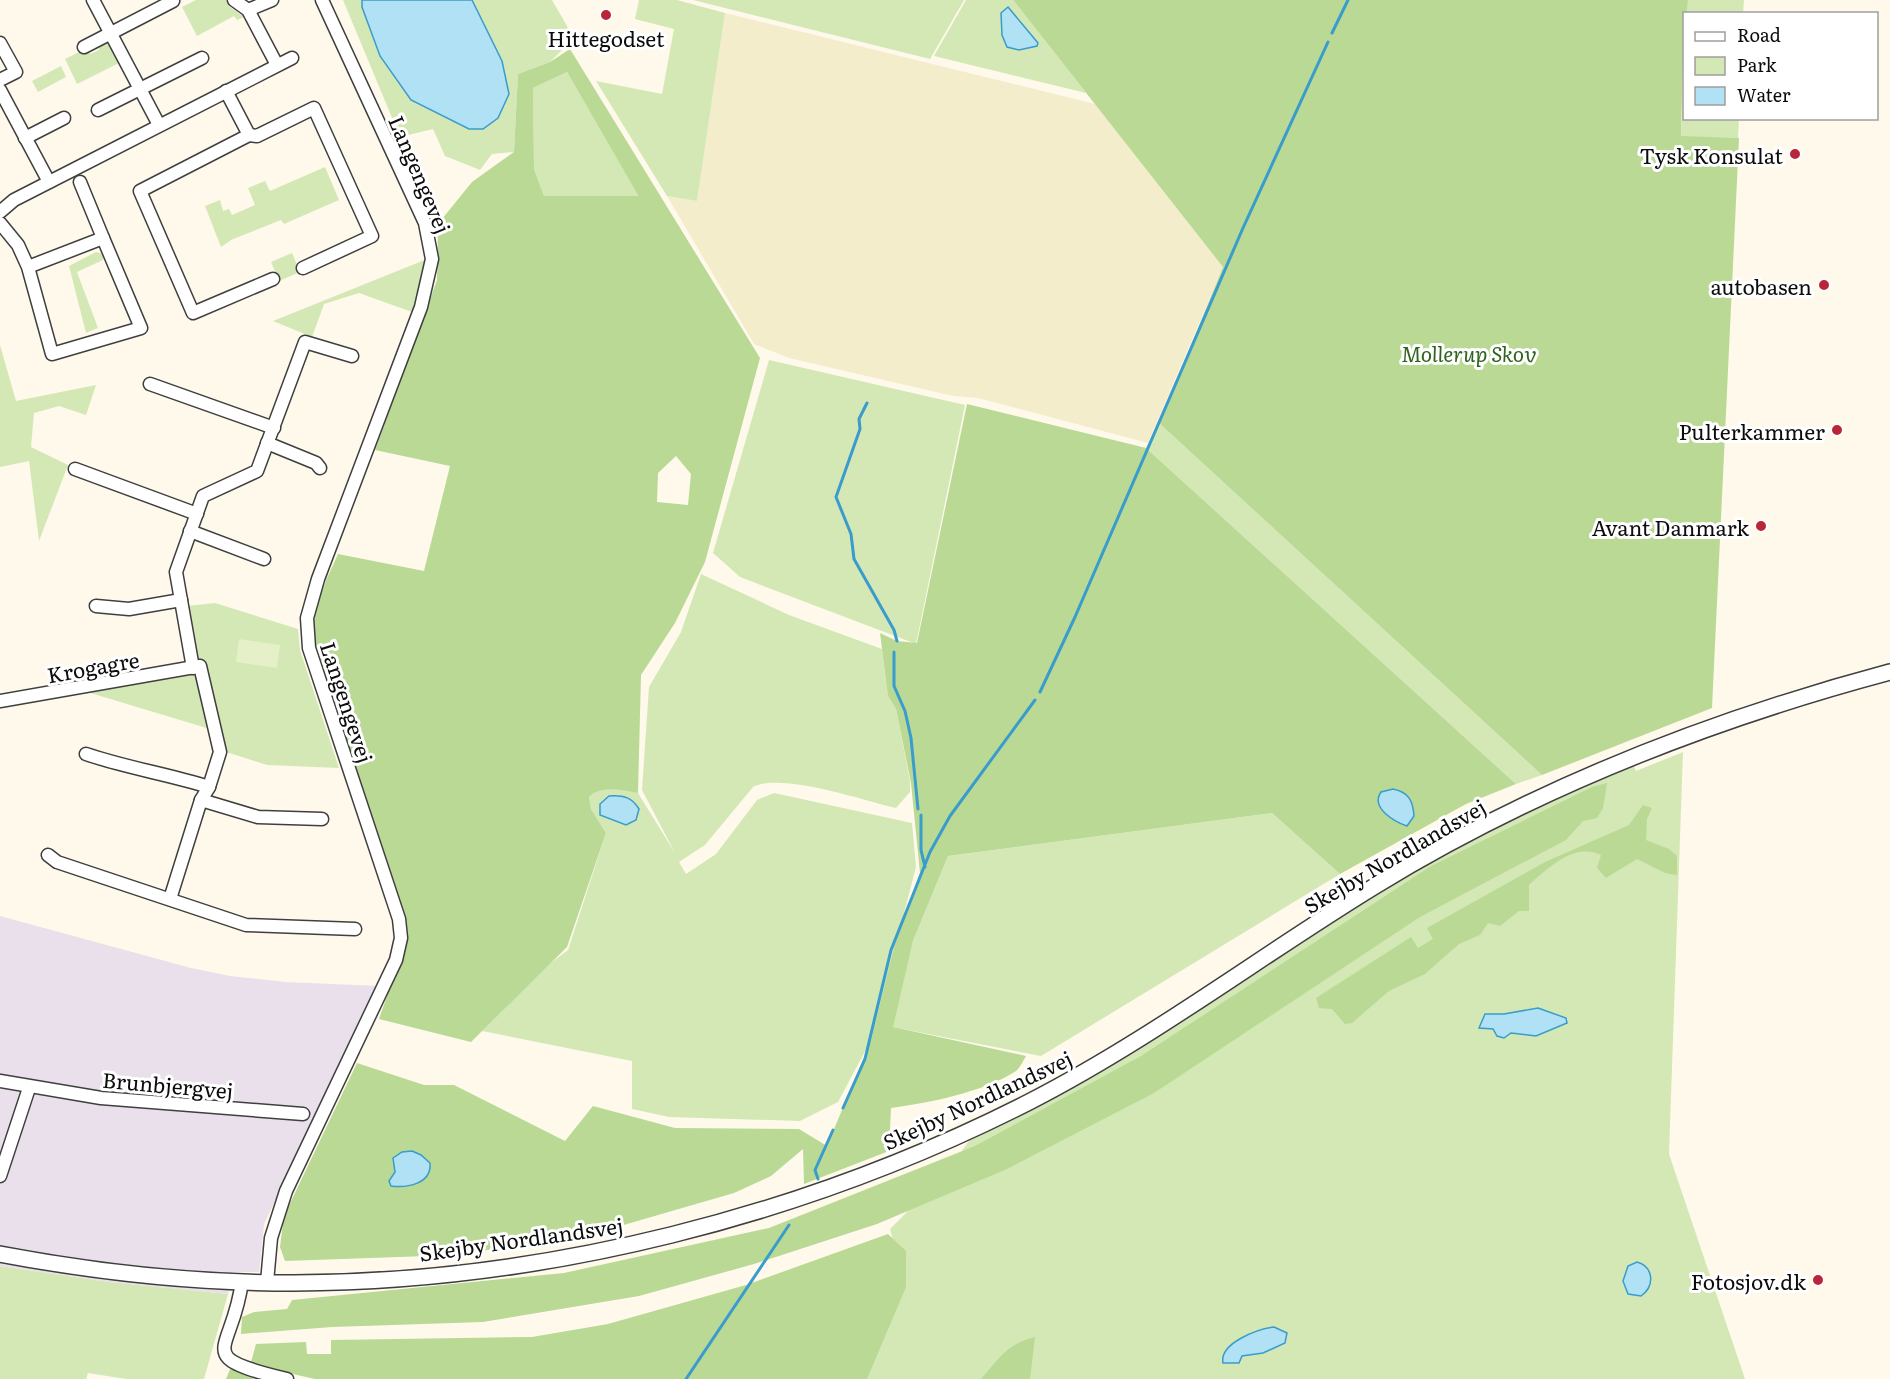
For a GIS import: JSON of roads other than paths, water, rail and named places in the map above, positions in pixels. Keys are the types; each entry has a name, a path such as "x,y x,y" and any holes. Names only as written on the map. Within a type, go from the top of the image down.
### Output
{"street":[{"path":"93,0 159,125"},
{"path":"234,0 248,10 277,65"},
{"path":"248,10 272,0"},
{"name":"Langengevej","path":"267,1282 271,1238 283,1200 383,989 396,960 401,938 399,919 309,648 307,618 318,579 421,307 432,259 425,223 321,0"},
{"path":"84,47 173,1"},
{"path":"0,43 15,72 0,80"},
{"path":"98,110 202,58"},
{"path":"0,212 14,200 292,58"},
{"path":"0,90 49,182"},
{"path":"226,92 249,135"},
{"path":"273,279 193,312 140,191 249,135 257,136 314,108 372,236 303,268"},
{"path":"25,138 64,118"},
{"path":"0,223 18,245 28,267 52,354 141,328 80,182"},
{"path":"28,267 103,238"},
{"path":"170,899 201,800 209,787 219,752 200,666 193,668 176,572 203,496 257,471 305,342 352,356"},
{"path":"150,384 274,428"},
{"path":"267,443 316,463 320,468"},
{"path":"75,469 197,514"},
{"path":"190,531 264,559"},
{"path":"96,606 129,609 181,600"},
{"name":"Krogagre","path":"0,701 193,668"},
{"name":"Skejby Nordlandsvej","path":"0,1254 77,1266 242,1281 368,1280 532,1262 641,1242 750,1214 864,1175 957,1137 1088,1069 1197,1003 1374,887 1443,846 1523,806 1669,743 1807,695 1890,672"},
{"path":"86,754 128,768 170,775 209,787"},
{"path":"201,800 258,817 322,819"},
{"path":"48,855 57,862 170,899 174,903 246,925 355,929"},
{"name":"Brunbjergvej","path":"0,1081 29,1088 174,1105 303,1114"},
{"path":"0,1176 29,1088"},
{"path":"242,1281 241,1295 224,1342 226,1357 232,1364 244,1369 287,1379"}],"water":[{"path":"362,0 472,0 502,61 509,94 498,118 483,129 469,129 411,100 380,56 362,7"},
{"path":"1008,7 1038,43 1037,46 1019,50 1007,47 1002,35 1001,13"},
{"path":"1393,789 1402,792 1411,801 1414,816 1407,826 1391,818 1379,804 1378,798 1381,792"},
{"path":"609,796 630,799 639,809 636,820 626,825 600,815 600,804"},
{"path":"1538,1008 1566,1018 1567,1023 1536,1036 1511,1033 1504,1038 1497,1036 1493,1029 1479,1028 1485,1014 1504,1014"},
{"path":"412,1151 430,1163 427,1176 411,1185 391,1186 389,1181 395,1172 393,1158 402,1152"},
{"path":"1637,1262 1647,1268 1651,1277 1649,1287 1641,1296 1628,1294 1623,1281 1628,1266"},
{"path":"1274,1327 1287,1333 1285,1343 1263,1353 1242,1356 1239,1363 1223,1363 1223,1356 1233,1343 1250,1334"}],"waterway":[{"path":"1332,33 1348,0"},
{"path":"1040,692 1075,617 1243,228 1328,42"},
{"path":"867,403 859,419 860,429 836,497 851,534 854,559 894,630 897,641"},
{"path":"894,652 894,686 905,711 911,738 918,809"},
{"path":"843,1108 865,1059 891,950 930,852 950,816 1035,700"},
{"path":"921,815 921,850 925,867"},
{"path":"818,1179 815,1170 833,1130"},
{"path":"686,1379 789,1225"}],"place":[{"name":"Hittegodset","path":"606,15"},
{"name":"Tysk Konsulat","path":"1795,154"},
{"name":"autobasen","path":"1824,285"},
{"name":"Pulterkammer","path":"1837,430"},
{"name":"Avant Danmark","path":"1761,526"},
{"name":"Fotosjov.dk","path":"1818,1280"}],"park label":[{"name":"Mollerup Skov","path":"1469,352"}]}
